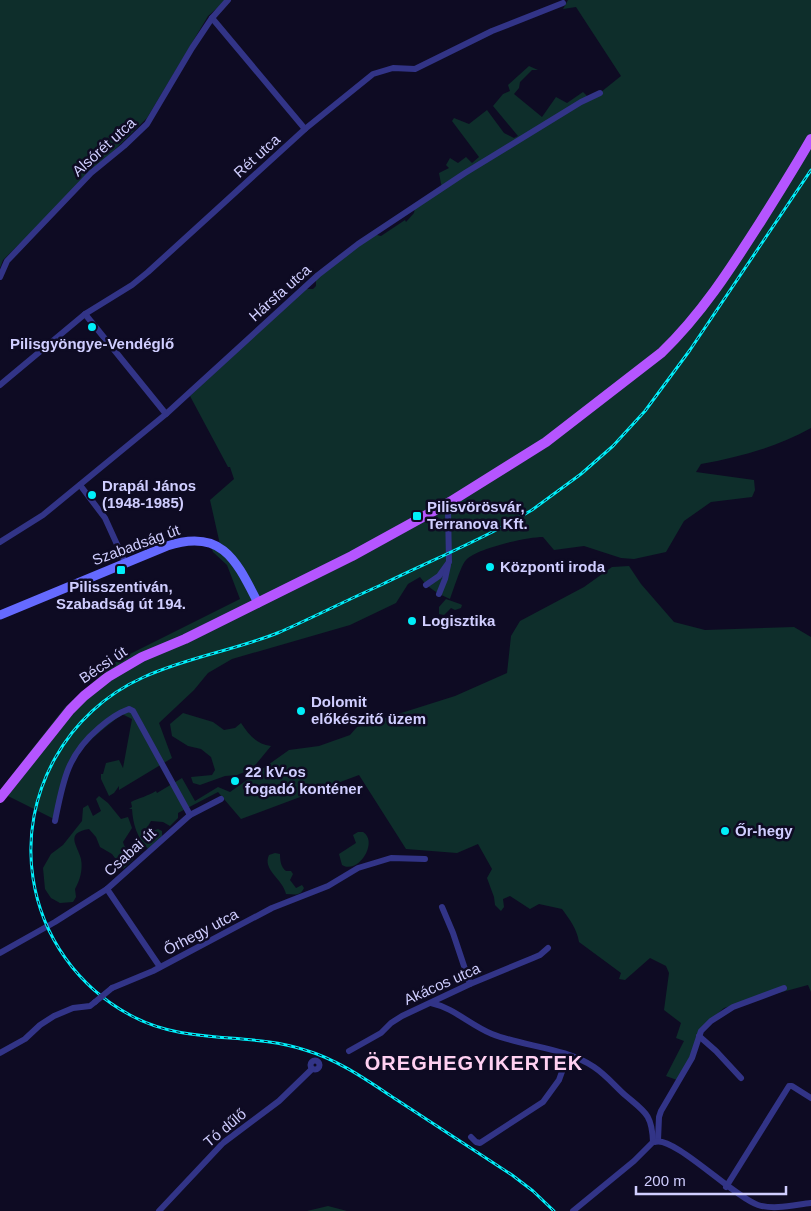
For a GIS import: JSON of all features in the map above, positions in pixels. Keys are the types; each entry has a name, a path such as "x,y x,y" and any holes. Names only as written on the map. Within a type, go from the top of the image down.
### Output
{"main road":[{"name":"Bécsi út","path":"0,798 70,710 108,677 142,657 185,639 352,556 450,502 546,442 641,369 679,336 711,295 741,253 811,139"},
{"name":"Szabadság út","path":"0,615 125,562 180,542 203,541 213,544 228,554 238,567 258,603"}],"street":[{"name":"Alsórét utca","path":"0,277 7,260 91,173 147,124 192,48 212,18 228,0"},
{"name":"Rét utca","path":"0,385 85,314 132,285 148,272 305,129 373,74 393,68 415,69 492,31 563,2"},
{"path":"212,18 305,129"},
{"name":"Hársfa utca","path":"0,542 33,523 166,414 312,280 358,244 465,173 581,102 600,93"},
{"path":"85,314 166,414"},
{"path":"80,485 105,518 125,562"},
{"path":"439,594 445,579 448,562 447,518 450,502"},
{"path":"436,510 444,513 447,518"},
{"path":"426,585 439,576 448,562"},
{"path":"55,822 60,797 75,753 83,742 102,725 119,712 129,709 133,711 190,815"},
{"name":"Csabai út","path":"0,953 55,922 107,889 190,815 221,799"},
{"name":"Őrhegy utca","path":"0,1053 25,1039 40,1025 54,1016 73,1008 90,1006 112,988 160,967 272,908 328,886 358,868 391,858 425,859"},
{"path":"107,889 160,967"},
{"path":"442,907 453,932 470,984"},
{"name":"Akácos utca","path":"349,1050 381,1033 402,1016 470,984 540,955 548,948"},
{"path":"577,1210 656,1141 661,1111 692,1058 701,1031 710,1021 724,1011 784,988"},
{"path":"431,1004 446,1008 477,1027 497,1036 577,1058 600,1071 648,1116 656,1141"},
{"path":"699,1036 741,1078"},
{"path":"470,1137 480,1143 542,1102 559,1080 568,1055"},
{"name":"Tó dűlő","path":"159,1211 223,1143 279,1101 312,1069"},
{"path":"726,1187 789,1086 811,1098"},
{"path":"656,1141 669,1144 712,1174 726,1187 748,1201 767,1207 811,1203"}],"green space":[{"path":"0,0 226,0 208,16 147,118 3,260 0,268"},
{"path":"568,0 811,0 811,428 785,441 758,451 701,464 696,472 754,480 755,490 752,497 711,502 684,521 666,552 634,559 621,558 584,546 554,550 543,537 491,547 480,551 466,560 450,599 433,590 420,577 408,584 396,603 350,625 232,659 208,673 194,690 159,723 172,758 119,790 119,786 109,796 101,779 101,774 103,774 106,763 119,760 123,768 132,719 122,714 91,740 76,757 67,779 56,820 0,792 65,707 118,660 240,599 227,565 213,552 211,547 221,549 210,500 234,479 230,467 228,467 190,396 305,289 313,289 316,286 316,278 373,234 381,236 405,220 406,222 414,213 415,207 442,189 439,173 449,168 446,165 450,158 458,163 466,157 472,163 479,157 452,121 454,118 469,124 487,110 504,133 514,138 518,136 493,106 503,94 510,91 508,85 529,66 538,70 532,70 520,82 519,88 514,94 542,117 556,97 567,103 583,92 591,100 621,76 576,7 563,9"},
{"path":"629,566 641,584 674,622 705,630 794,627 811,637 811,992 808,985 724,1008 699,1030 691,1059 677,1080 666,1076 684,1041 676,1038 681,1023 664,1010 669,973 666,966 650,958 625,980 619,979 621,973 579,942 575,929 562,909 539,904 530,909 510,896 503,899 504,907 501,911 495,905 487,878 492,869 478,844 457,853 406,849 359,775 241,819 218,792 178,813 178,818 170,826 163,822 151,821 147,828 150,832 158,829 162,831 162,836 148,849 138,835 132,809 129,809 132,807 131,802 156,791 157,793 182,778 195,801 218,787 230,792 289,750 319,746 350,735 357,727 455,696 507,673 511,636 520,621 584,587 612,567"},
{"path":"446,599 462,605 461,608 455,610 451,608 444,615 439,614 439,607"},
{"path":"183,713 213,722 224,730 235,728 241,723 253,738 271,746 252,769 200,785 193,783 191,777 212,775 215,770 211,757 201,749 188,746 172,736 170,724"},
{"path":"99,796 108,803 121,819 128,817 132,828 123,842 133,860 123,869 112,854 100,847 96,837 89,829 81,831 77,834 74,841 82,867 75,889 76,897 73,902 60,903 51,898 45,889 43,868 51,854 63,845 82,821 83,808 88,805 93,816 101,811 96,799"},
{"path":"363,832 367,837 368,849 360,862 348,867 342,865 339,854 356,843 353,835"},
{"path":"280,854 281,864 284,869 291,871 293,874 290,880 296,888 302,885 304,888 301,893 286,894 268,865 269,855"},
{"path":"328,1206 347,1211 307,1211"}],"railway":[{"path":"554,1211 533,1191 512,1175 364,1078 330,1059 283,1044 173,1031 151,1025 111,1003 94,990 65,958 45,920 33,878 31,847 34,816 42,786 55,759 72,733 92,711 117,692 161,670 280,632 381,585 504,526 532,510 581,474 613,446 645,411 690,350 811,170"}],"place":[{"name":"Pilisgyöngye-Vendéglő","path":"92,327"},
{"name":"Drapál János (1948-1985)","path":"92,495"},
{"name":"Pilisvörösvár, Terranova Kft.","path":"417,516"},
{"name":"Központi iroda","path":"490,567"},
{"name":"Pilisszentiván, Szabadság út 194.","path":"121,570"},
{"name":"Logisztika","path":"412,621"},
{"name":"Dolomit előkészitő üzem","path":"301,711"},
{"name":"22 kV-os fogadó konténer","path":"235,781"},
{"name":"Őr-hegy","path":"725,831"}],"district":[{"name":"ÖREGHEGYIKERTEK","path":"474,1063"}]}
